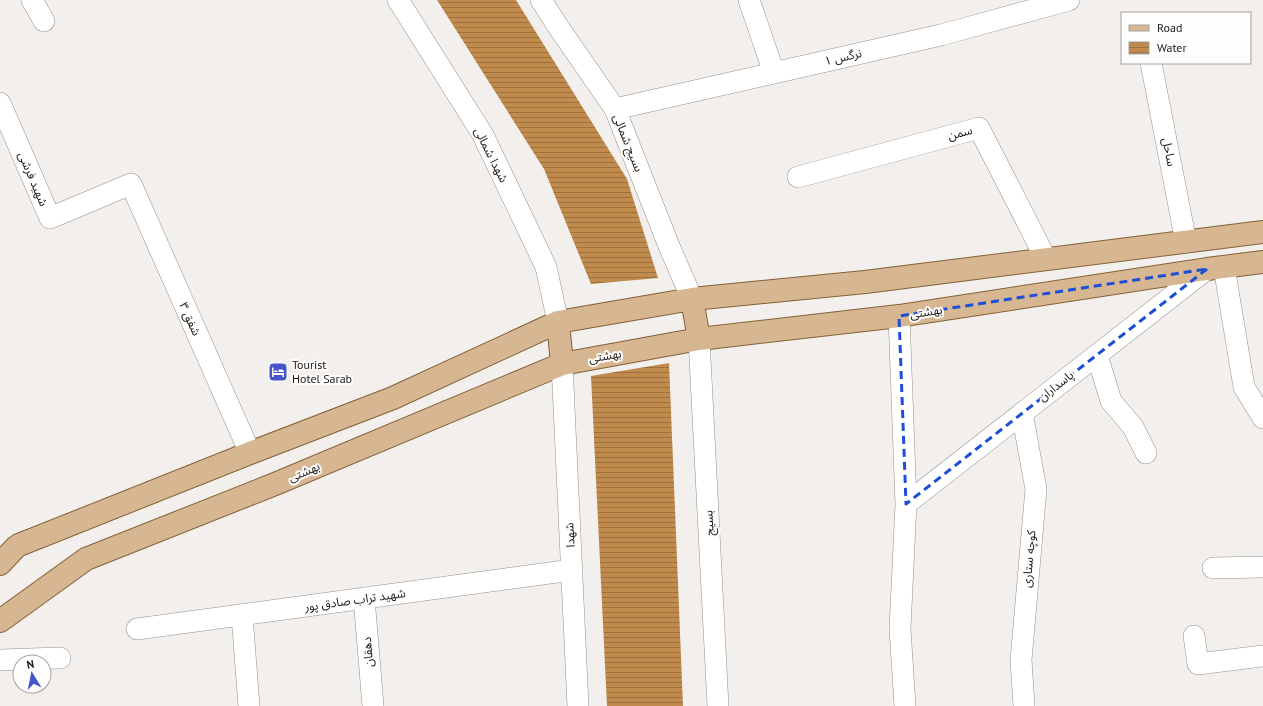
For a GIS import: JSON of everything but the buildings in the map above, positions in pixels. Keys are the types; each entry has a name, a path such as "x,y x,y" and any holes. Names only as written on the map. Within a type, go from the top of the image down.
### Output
{"main road":[{"path":"10,546 393,398 558,322 692,299 865,282 1263,232"},
{"name":"بهشتی","path":"0,621 86,559 275,484 562,364 699,339 899,316 1263,262"},
{"path":"692,299 699,339"},
{"path":"558,322 562,364"},
{"path":"0,564 16,547 10,546"}],"street":[{"path":"32,0 44,21"},
{"name":"شهدا شمالی","path":"398,0 483,135 546,267 558,322"},
{"name":"بسیج شمالی","path":"541,0 615,109 669,246 692,299"},
{"path":"749,0 774,73"},
{"name":"نرگس ۱","path":"615,109 941,35 1070,0"},
{"name":"ساحل","path":"1151,64 1186,242"},
{"name":"شهید فرشی","path":"0,103 50,218 131,184"},
{"name":"سمن","path":"798,177 979,128 1046,260"},
{"name":"شفق ۳","path":"131,184 250,453"},
{"path":"1215,268 1244,387 1263,418"},
{"name":"پاسداران","path":"906,504 1097,355 1215,268"},
{"path":"899,316 906,504 900,629 905,706"},
{"name":"بسیج","path":"699,339 718,706"},
{"path":"1097,355 1111,401 1133,427 1146,453"},
{"name":"شهدا","path":"562,364 578,706"},
{"name":"کوچه ستاری","path":"1022,413 1036,489 1020,660 1024,706"},
{"path":"1213,568 1263,568"},
{"name":"شهید تراب صادق پور","path":"137,629 572,570"},
{"name":"دهقان","path":"364,598 373,706"},
{"path":"242,615 249,706"},
{"path":"1194,636 1198,664 1263,656"},
{"path":"0,660 60,658"}],"highlighted area":[{"path":"1207,269 906,504 899,316"}],"water":[{"path":"437,0 516,0 627,179 658,278 591,284 544,169"},
{"path":"669,363 683,706 607,706 591,376"}],"place":[{"name":"Tourist Hotel Sarab","path":"278,372"}]}
